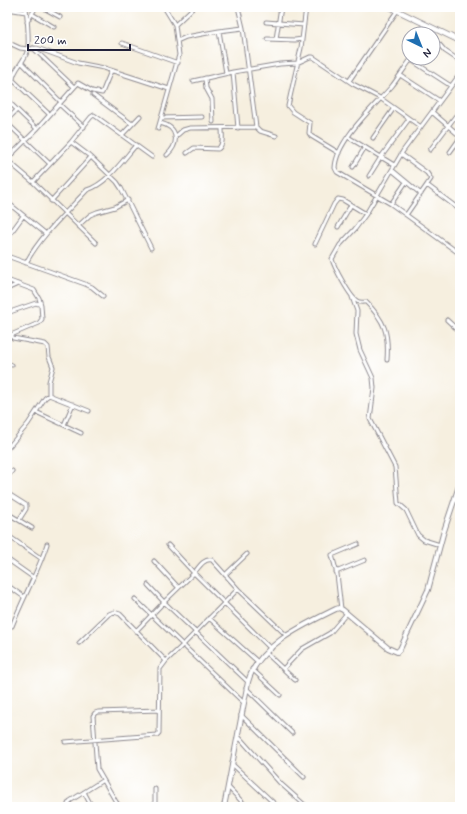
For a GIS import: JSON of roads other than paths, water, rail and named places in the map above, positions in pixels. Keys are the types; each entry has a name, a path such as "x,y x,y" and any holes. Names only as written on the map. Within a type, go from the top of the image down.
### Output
{"main road":[{"path":"390,7 427,26"},
{"path":"441,32 460,41"}],"street":[{"path":"26,7 28,49 22,63 13,75 14,82 49,114"},
{"path":"27,22 36,7"},
{"path":"42,7 60,17"},
{"path":"158,129 178,63 179,55 175,26 164,7"},
{"path":"175,26 194,7"},
{"path":"243,7 238,8 243,28 256,127 260,131 276,136"},
{"path":"276,39 280,7 306,8 302,38 288,106 293,112 310,123 309,133 311,136 339,153"},
{"path":"7,9 26,12"},
{"path":"349,81 397,11"},
{"path":"32,14 54,27"},
{"path":"266,22 304,25"},
{"path":"178,41 186,37 243,28"},
{"path":"219,31 226,73"},
{"path":"267,39 295,40 302,38"},
{"path":"7,42 20,48 37,48 78,63 111,71 169,89"},
{"path":"122,44 178,63"},
{"path":"441,46 445,51 460,61"},
{"path":"33,48 74,87"},
{"path":"193,81 226,73 280,64 297,63 313,57 349,81 380,98 421,127"},
{"path":"22,63 84,127"},
{"path":"406,66 348,137 339,153 335,166 337,172 391,204 460,254"},
{"path":"422,66 452,86"},
{"path":"96,243 33,182 7,160 78,83 92,92 102,92 111,71"},
{"path":"233,72 238,128"},
{"path":"440,545 424,540 418,535 406,510 398,503 395,466 370,419 374,388 373,378 360,350 356,334 357,311 351,295 336,270 332,259 340,246 366,214 401,154 460,74"},
{"path":"400,75 440,101"},
{"path":"205,78 206,88 212,99 213,122"},
{"path":"93,95 132,124"},
{"path":"8,101 37,129"},
{"path":"373,138 394,108"},
{"path":"7,120 17,110"},
{"path":"430,150 460,110"},
{"path":"432,112 460,137 450,152"},
{"path":"33,182 94,115 152,156"},
{"path":"122,135 140,116"},
{"path":"161,118 202,117"},
{"path":"369,176 409,119"},
{"path":"7,123 50,164"},
{"path":"160,123 169,126 175,137 176,143 167,155"},
{"path":"175,137 183,130 190,128 256,127"},
{"path":"187,153 194,148 220,148 222,144 222,128"},
{"path":"348,137 394,165"},
{"path":"71,142 110,175 121,188 151,248"},
{"path":"26,263 34,248 87,190 91,189 110,175 136,145"},
{"path":"353,167 365,147"},
{"path":"7,150 11,154"},
{"path":"401,154 430,175 431,179 406,215"},
{"path":"51,200 91,158"},
{"path":"392,170 421,194"},
{"path":"391,204 406,182"},
{"path":"427,186 460,210"},
{"path":"315,244 335,202 340,199 366,214"},
{"path":"78,226 90,215 116,207 128,200"},
{"path":"7,202 46,234"},
{"path":"338,228 351,205"},
{"path":"7,238 23,216"},
{"path":"7,256 85,284 92,287 103,296"},
{"path":"7,280 34,290 39,298 42,319 39,323 11,335 13,338 45,344 48,347 53,367 48,382 49,395"},
{"path":"7,289 18,284"},
{"path":"351,295 357,301 366,302 378,314 382,322 388,345 387,360"},
{"path":"7,313 36,303 41,306"},
{"path":"447,320 460,332"},
{"path":"7,363 12,366"},
{"path":"49,395 88,411"},
{"path":"7,449 45,398 49,395"},
{"path":"64,425 73,404"},
{"path":"36,412 81,433"},
{"path":"7,477 12,471"},
{"path":"224,807 246,688 252,669 271,648 286,635 336,609 341,609 347,613 388,648 397,652 400,649 428,590 440,545 460,483"},
{"path":"7,493 26,505 26,509 19,520"},
{"path":"7,512 32,528"},
{"path":"7,535 42,559"},
{"path":"12,626 34,578 47,544"},
{"path":"341,609 332,555 358,544"},
{"path":"168,545 194,573 271,648"},
{"path":"225,575 247,554"},
{"path":"7,559 34,578"},
{"path":"136,631 178,587 208,559 212,560 238,589 286,635"},
{"path":"336,572 365,560"},
{"path":"154,561 178,587"},
{"path":"148,585 248,682"},
{"path":"7,586 24,597"},
{"path":"65,742 156,735 159,733 160,669 166,661 238,589"},
{"path":"135,599 244,703"},
{"path":"79,643 109,614 114,612 120,614 166,661"},
{"path":"283,669 302,649 330,633 347,613"},
{"path":"210,618 258,662"},
{"path":"266,653 295,680"},
{"path":"252,669 280,695"},
{"path":"246,688 292,733"},
{"path":"111,807 118,805 97,769 96,740 93,720 95,713 159,710"},
{"path":"241,715 304,778"},
{"path":"238,736 280,782 307,807"},
{"path":"232,764 278,807"},
{"path":"70,807 68,804 70,801 103,780"},
{"path":"228,787 247,807"},
{"path":"154,807 155,789"},
{"path":"84,792 92,807"}]}
